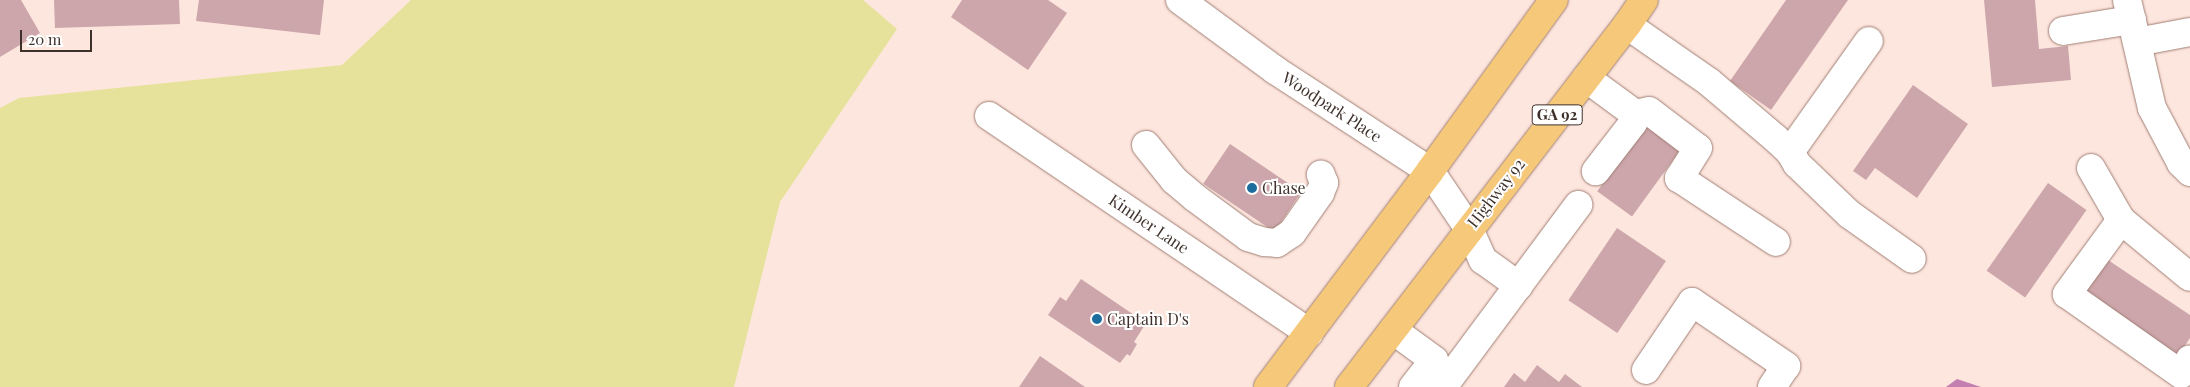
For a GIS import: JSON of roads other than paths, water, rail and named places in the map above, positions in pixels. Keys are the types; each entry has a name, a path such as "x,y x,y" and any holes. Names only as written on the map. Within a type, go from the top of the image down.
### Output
{"main road":[{"path":"1268,387 1430,171 1554,0"},
{"name":"Highway 92","path":"1350,387 1469,229 1627,25 1644,0"}],"street":[{"name":"Woodpark Place","path":"1180,0 1275,70 1430,171 1469,229 1483,260 1519,286"},
{"path":"2132,21 2152,108 2181,163 2190,172"},
{"path":"2063,31 2132,21 2190,32"},
{"path":"1627,25 1709,82 1790,152 1797,164 1849,214 1912,259"},
{"path":"1790,152 1869,40"},
{"path":"1586,78 1635,114 1649,112 1698,148 1679,178 1776,242"},
{"path":"1596,171 1633,123 1635,114"},
{"name":"Kimber Lane","path":"989,116 1310,333"},
{"path":"1146,145 1174,180 1194,198 1248,236 1264,242 1277,243 1292,233 1320,193 1324,183 1321,176"},
{"path":"2091,168 2121,220 2190,277"},
{"path":"1444,387 1578,205"},
{"path":"2121,220 2067,294 2180,374 2190,360"},
{"path":"1648,377 1692,302 1786,366 1772,387"},
{"path":"1393,330 1434,360 1413,387"}],"place":[{"name":"Chase","path":"1252,188"},
{"name":"Captain D's","path":"1097,319"}]}
